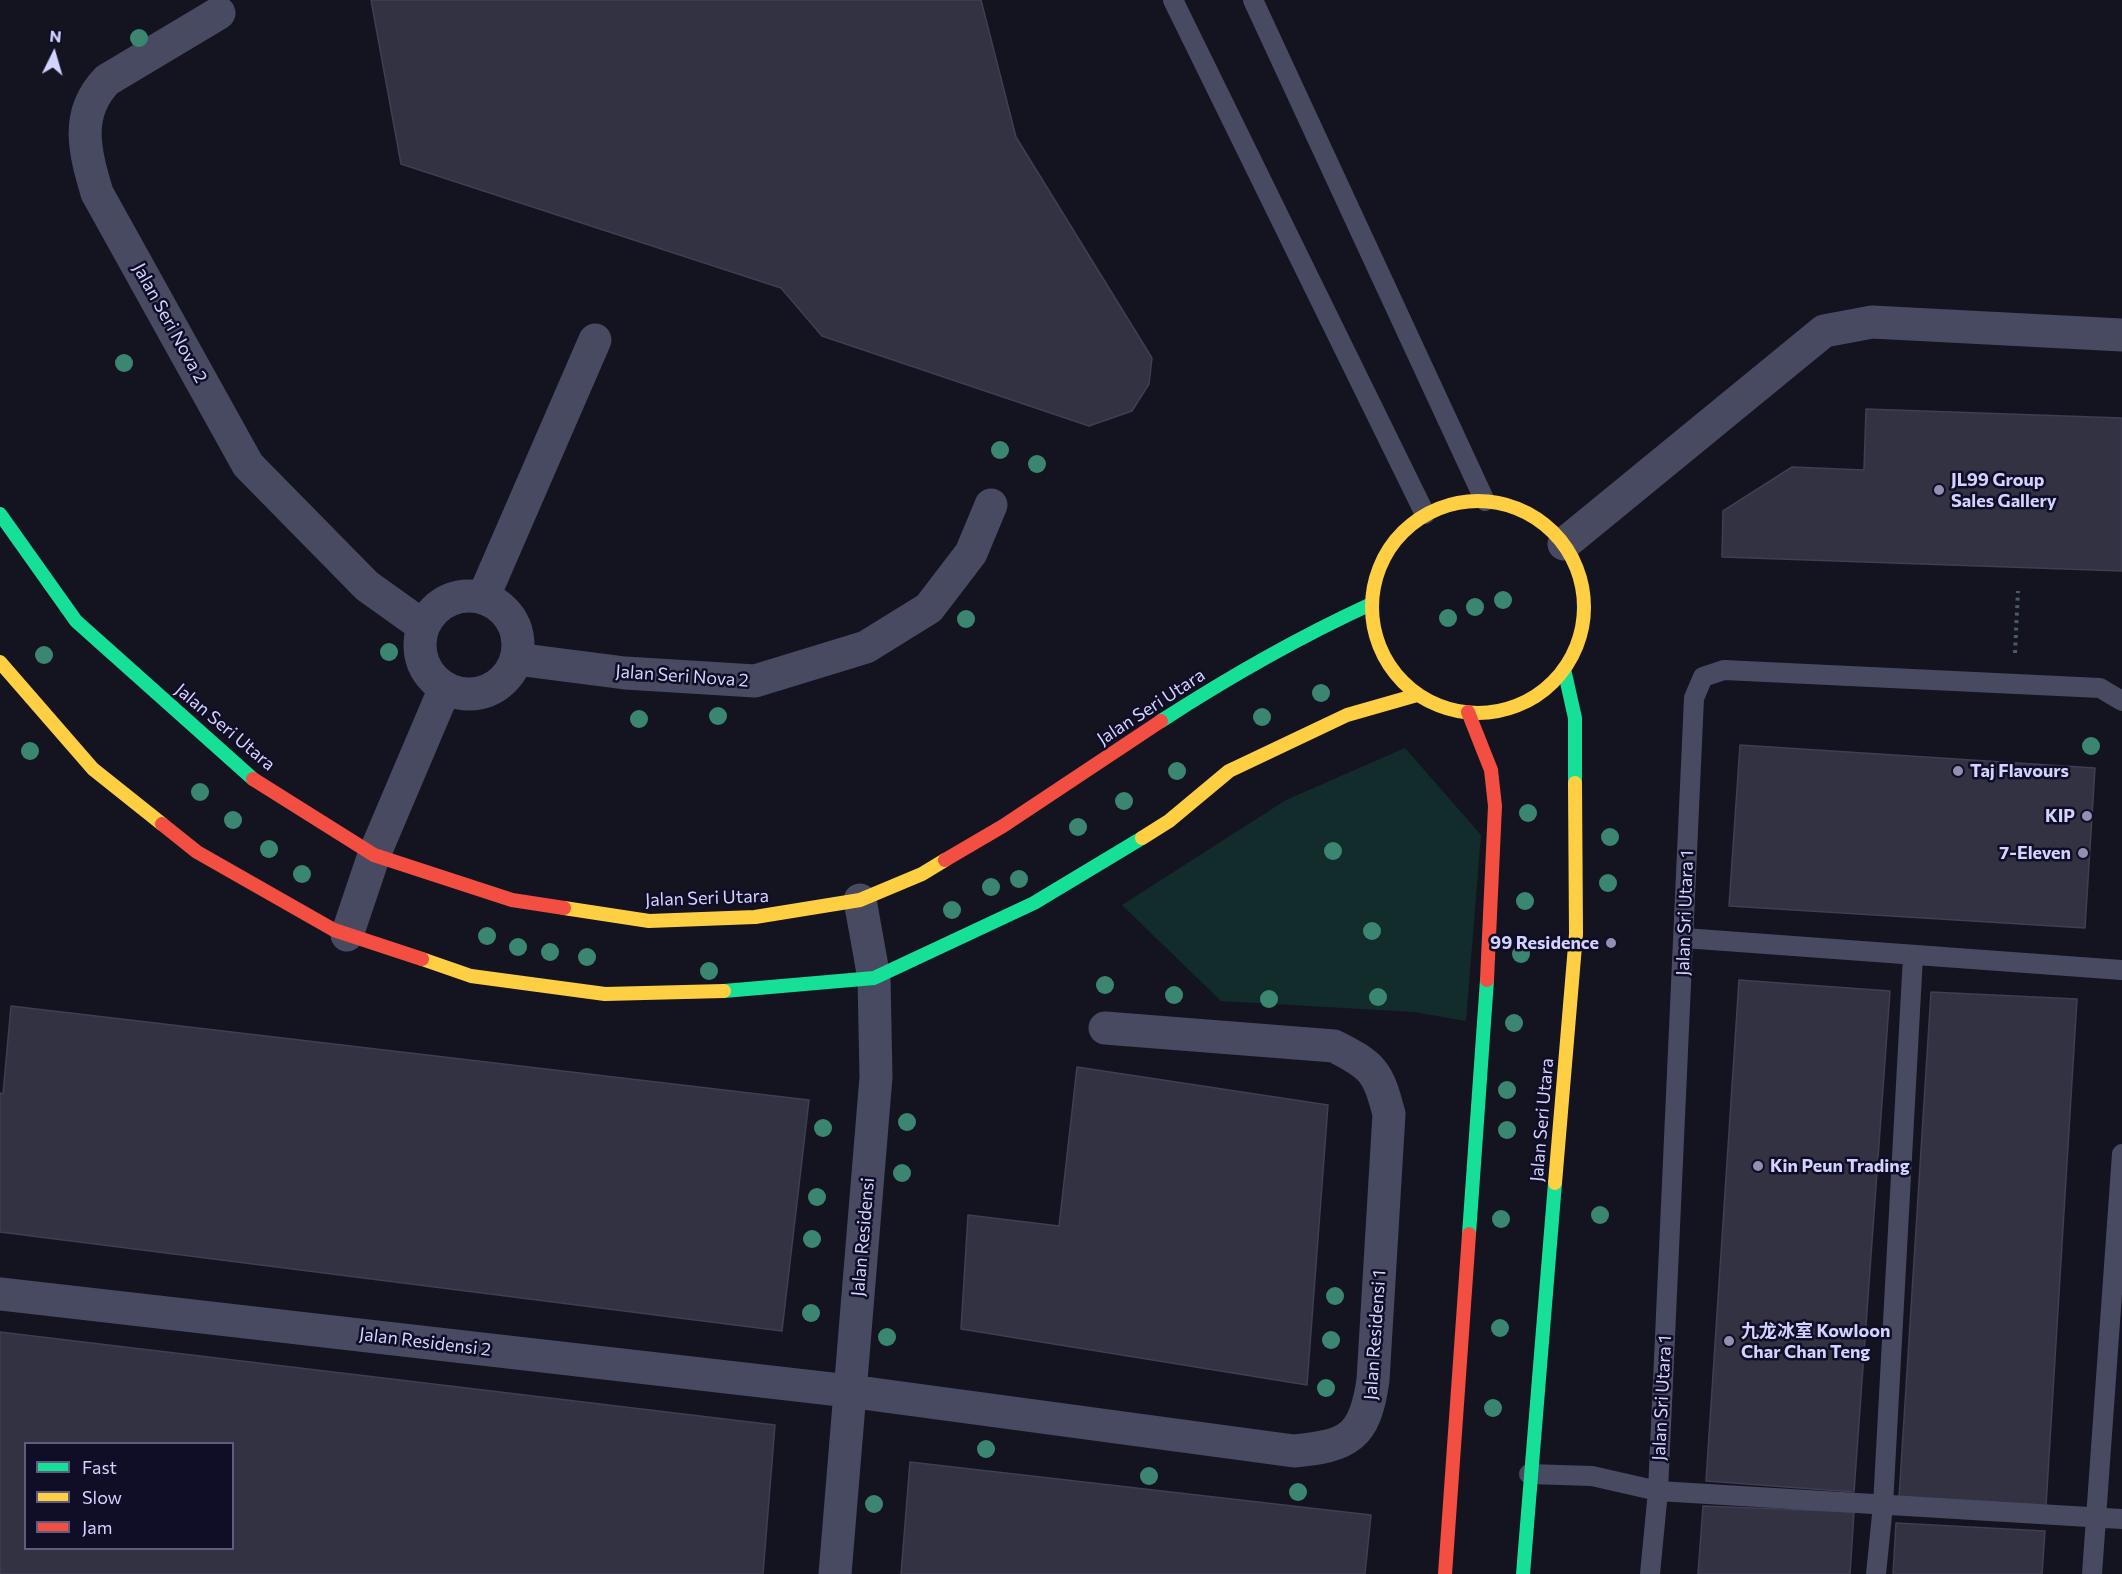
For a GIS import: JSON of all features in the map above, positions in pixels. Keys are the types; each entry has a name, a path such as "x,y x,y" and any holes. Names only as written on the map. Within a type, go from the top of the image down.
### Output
{"street":[{"name":"Jalan Seri Nova 2","path":"219,13 107,80 93,94 86,113 85,154 98,194 248,465 367,586 423,626"},
{"path":"1564,544 1824,331 1872,322 2122,335"},
{"path":"483,598 595,340"},
{"path":"1485,501 1515,507 1542,523 1564,544 1579,574 1584,606 1579,639 1564,669 1538,695 1505,709 1468,712 1441,706 1418,695 1392,670 1376,639 1371,604 1378,568 1397,537 1425,514 1454,504 1485,501"},
{"name":"Jalan Seri Nova 2","path":"516,659 625,673 755,681 866,647 928,608 971,553 991,505"},
{"name":"Jalan Seri Utara","path":"0,514 76,621 246,774 374,855 512,900 649,921 755,918 860,900 922,874 1003,826 1216,686 1301,636 1371,604"},
{"path":"469,596 483,598 497,605 516,629 518,644 516,659 500,683 487,690 472,694 445,688 425,667 420,654 423,626 431,613 455,598 469,596"},
{"path":"0,662 93,770 188,845 347,935 471,976 605,994 743,990 874,978 1034,903 1169,821 1229,771 1347,715 1418,695"},
{"name":"Jalan Seri Utara","path":"1523,1574 1529,1474 1576,934 1575,718 1564,669"},
{"path":"347,935 374,855 445,688"},
{"path":"1445,1574 1490,941 1495,806 1491,770 1468,712"},
{"name":"Jalan Residensi","path":"835,1574 876,1077 874,978 860,900"},
{"name":"Jalan Residensi 1","path":"849,1391 1294,1451 1322,1449 1354,1436 1369,1409 1373,1380 1389,1114 1380,1081 1360,1059 1334,1046 1105,1028"},
{"name":"Jalan Residensi 2","path":"0,1294 849,1391"}],"lane":[{"path":"1173,0 1425,514"},
{"path":"1253,0 1485,501"},
{"name":"Jalan Sri Utara 1","path":"1650,1574 1658,1491 1694,698 1703,677 1724,670 2100,688 2122,701"},
{"path":"1684,938 2122,970"},
{"path":"1876,1574 1883,1505 1913,956"},
{"path":"2092,1574 2122,1154"},
{"path":"1529,1474 1592,1476 1658,1491 2122,1519"}],"path":[{"path":"2013,684 2018,591"}],"green space":[{"path":"1405,748 1481,835 1466,1021 1414,1012 1221,1001 1122,905 1286,800"}],"building":[{"path":"371,0 981,0 1016,137 1152,358 1149,384 1132,411 1089,426 822,336 781,288 401,164"},
{"name":"JL99 Group Sales Gallery","path":"1866,409 2122,418 2122,571 1722,557 1723,511 1792,467 1864,470"},
{"path":"1740,745 2095,768 2085,928 1729,906"},
{"path":"1739,980 1890,991 1854,1492 1706,1481"},
{"path":"1931,992 2077,999 2046,1506 1899,1498"},
{"path":"11,1006 809,1100 782,1331 0,1232 0,1093 3,1094"},
{"path":"1077,1067 1328,1105 1307,1385 961,1329 968,1215 1059,1226"},
{"path":"0,1332 775,1425 763,1574 0,1574"},
{"path":"910,1462 1371,1515 1365,1574 901,1574"},
{"path":"1703,1506 1854,1512 1850,1574 1698,1574"},
{"path":"1896,1523 2045,1531 2042,1574 1893,1574"}],"traffic: fast":[{"path":"0,514 76,621 253,779"},
{"path":"1161,721 1264,659 1371,604"},
{"path":"1564,669 1575,718 1575,783"},
{"path":"724,991 874,978 1034,903 1142,838"},
{"path":"1469,1234 1487,980"},
{"path":"1523,1574 1555,1183"}],"traffic: slow":[{"path":"1478,501 1509,506 1537,519 1553,532 1566,548 1579,576 1584,607 1579,638 1566,666 1553,682 1537,695 1509,708 1478,713 1447,708 1419,695 1403,682 1390,666 1377,638 1372,607 1377,576 1390,548 1403,532 1419,519 1447,506 1478,501"},
{"path":"0,662 93,769 162,824"},
{"path":"1142,838 1169,821 1229,771 1347,715 1417,695"},
{"path":"1555,1183 1576,934 1575,783"},
{"path":"564,908 649,921 755,917 860,900 922,874 945,860"},
{"path":"422,959 471,976 605,994 724,991"}],"traffic: jam":[{"path":"1468,712 1491,770 1495,806 1487,980"},
{"path":"945,860 1003,826 1161,721"},
{"path":"253,779 374,855 512,900 564,908"},
{"path":"162,824 197,852 334,930 422,959"},
{"path":"1445,1574 1469,1234"}],"place":[{"name":"JL99 Group Sales Gallery","path":"1939,490"},
{"name":"Taj Flavours","path":"1958,771"},
{"name":"KIP","path":"2087,816"},
{"name":"7-Eleven","path":"2083,853"},
{"name":"99 Residence","path":"1611,943"},
{"name":"Kin Peun Trading","path":"1758,1166"},
{"name":"九龙冰室 Kowloon Char Chan Teng","path":"1729,1341"}]}
